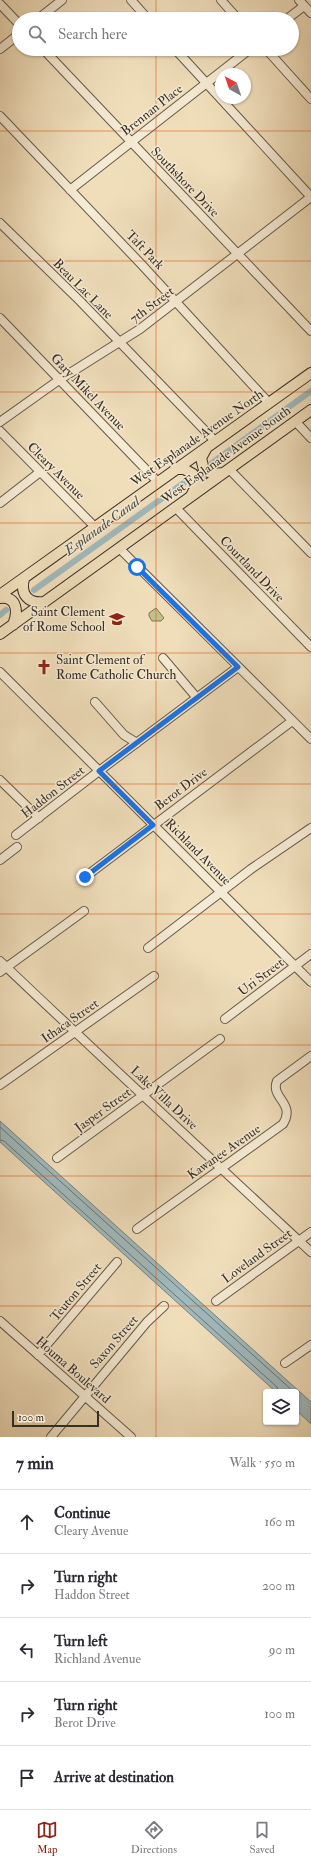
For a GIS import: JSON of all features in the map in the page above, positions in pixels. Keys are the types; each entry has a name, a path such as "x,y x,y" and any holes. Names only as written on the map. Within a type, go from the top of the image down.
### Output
{"main road":[{"name":"West Esplanade Avenue North","path":"0,596 175,469 311,373"},
{"name":"West Esplanade Avenue South","path":"0,634 311,410"},
{"path":"211,444 200,458 204,470 213,474 226,471"},
{"path":"175,469 184,469 193,474 197,486 191,496"},
{"path":"24,579 22,587 25,596 31,601 44,602"},
{"path":"0,596 8,598 16,606 17,611 13,625"}],"street":[{"path":"47,12 62,0"},
{"path":"131,0 142,12"},
{"path":"221,0 232,12"},
{"path":"294,12 302,3 311,13"},
{"path":"0,4 12,17"},
{"path":"0,49 12,40"},
{"name":"Southshore Drive","path":"50,56 311,331"},
{"path":"182,56 311,197"},
{"name":"Brennan Place","path":"70,190 241,56"},
{"path":"272,56 311,99"},
{"name":"Taft Park","path":"0,116 176,302 269,403"},
{"name":"7th Street","path":"0,422 176,302 311,197"},
{"name":"Beau Lac Lane","path":"0,223 80,301 211,444"},
{"name":"Gary Mikel Avenue","path":"0,318 158,482"},
{"path":"295,422 311,438"},
{"name":"Cleary Avenue","path":"0,431 95,527"},
{"path":"226,471 311,553"},
{"path":"0,503 40,472"},
{"name":"Courtland Drive","path":"175,508 311,647"},
{"path":"119,548 311,739"},
{"path":"163,658 197,698"},
{"name":"Haddon Street","path":"16,835 238,667"},
{"name":"Richland Avenue","path":"0,672 311,982"},
{"path":"95,702 124,735 137,743"},
{"name":"Berot Drive","path":"85,877 292,721"},
{"path":"0,780 39,818"},
{"path":"148,948 221,892 311,828"},
{"path":"0,860 17,847"},
{"path":"3,970 84,911"},
{"name":"Uri Street","path":"225,1019 311,954"},
{"name":"Lake Villa Drive","path":"0,961 3,970 144,1095 311,1252"},
{"name":"Ithaca Street","path":"0,1085 154,976"},
{"name":"Jasper Street","path":"58,1158 220,1039"},
{"name":"Kawanee Avenue","path":"137,1228 283,1124 286,1118 286,1106 275,1090 275,1086 280,1079 311,1056"},
{"name":"Loveland Street","path":"216,1301 311,1232"},
{"name":"Teuton Street","path":"38,1355 117,1262"},
{"name":"Saxon Street","path":"84,1396 147,1322 164,1306"},
{"name":"Houma Boulevard","path":"0,1321 131,1437"},
{"path":"285,1363 311,1345"},
{"path":"51,1437 84,1396"}],"shaded area":[{"path":"156,608 164,618 161,621 152,621 149,616 149,613"}],"water":[{"path":"0,1121 297,1389 273,1389 0,1142"},
{"path":"299,1391 311,1402 311,1424 299,1413"}],"waterway":[{"name":"Esplanade Canal","path":"212,463 311,391"},
{"name":"Esplanade Canal","path":"34,590 185,482"},
{"name":"Esplanade Canal","path":"0,615 6,610"}],"place":[{"name":"Saint Clement of Rome School","path":"117,619"},
{"name":"Saint Clement of Rome Catholic Church","path":"44,667"}],"route":[{"path":"85,877 153,825 99,771 238,667 137,567"}]}
